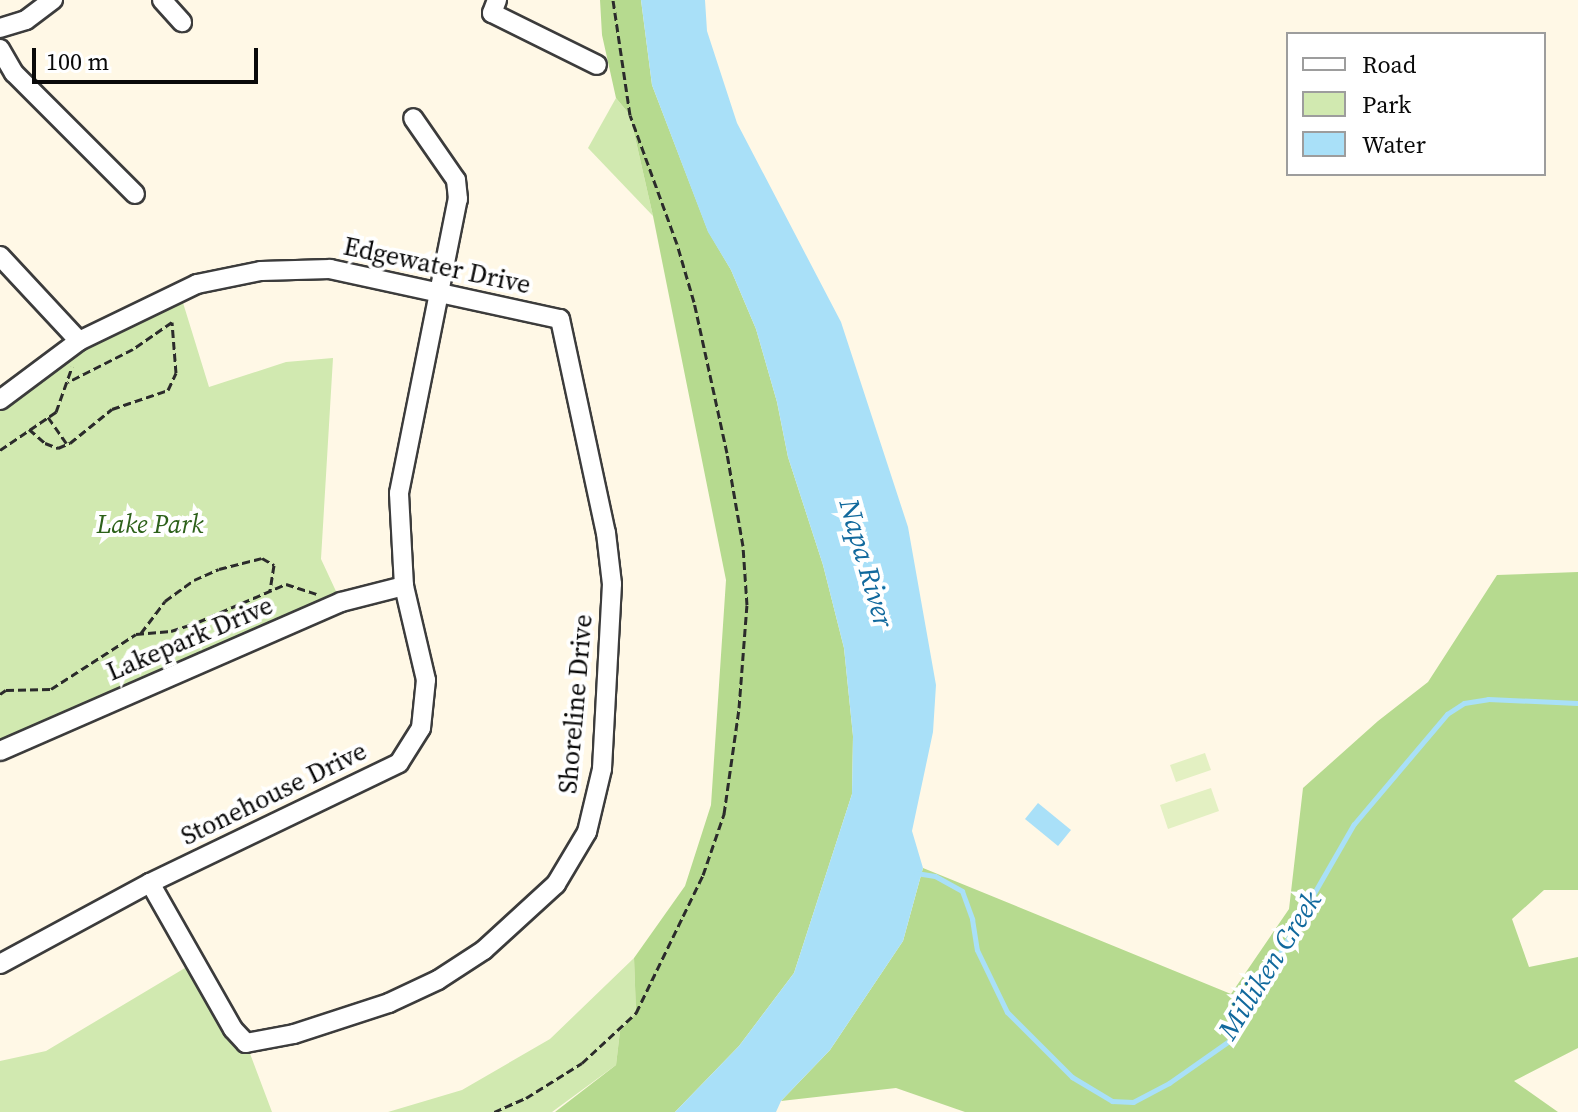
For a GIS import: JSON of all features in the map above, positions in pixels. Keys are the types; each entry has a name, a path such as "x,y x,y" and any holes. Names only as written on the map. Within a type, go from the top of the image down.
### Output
{"street":[{"path":"0,28 26,20 53,0"},
{"path":"162,0 182,22"},
{"path":"497,0 492,13 597,65"},
{"path":"0,49 14,73 135,194"},
{"name":"Stonehouse Drive","path":"0,964 150,883 399,763 421,728 426,680 404,586 399,493 458,199 456,180 413,118"},
{"path":"0,256 79,341"},
{"name":"Edgewater Drive","path":"0,400 79,341 197,284 261,271 330,269 560,319"},
{"name":"Shoreline Drive","path":"150,883 233,1029 246,1043 294,1034 389,1003 438,980 484,950 556,884 587,832 602,769 612,584 606,533 560,319"},
{"name":"Lakepark Drive","path":"0,751 341,602 404,586"}],"path":[{"path":"494,1112 526,1098 582,1063 636,1013 703,875 720,826 731,781 739,708 747,605 743,546 730,469 694,302 677,244 630,115 613,0"},
{"path":"29,429 45,443 58,448 112,409 168,390 176,373 172,322 133,349 68,382"},
{"path":"0,450 56,412 79,341"},
{"path":"48,417 67,444"},
{"path":"0,694 6,690 51,689 140,634 165,601 194,580 219,569 262,558 274,565 270,591"},
{"path":"140,634 171,631 198,622 286,584 341,602"}],"green space":[{"path":"600,0 641,0 652,85 708,231 731,270 756,329 777,402 788,457 823,565 844,648 853,736 852,794 794,973 739,1046 675,1112 555,1112 616,1065 620,1031 636,1013 634,958 685,886 711,805 726,580 653,216 630,115 616,98 602,35"},
{"path":"616,98 630,115 653,216 588,148"},
{"name":"Lake Park","path":"180,293 209,387 286,362 333,358 321,559 341,602 0,755 0,400 79,341"},
{"path":"1578,572 1578,890 1544,890 1512,919 1529,967 1578,957 1578,1048 1514,1081 1558,1112 965,1112 896,1088 781,1101 830,1050 903,941 923,868 1231,994 1289,909 1303,788 1378,721 1428,682 1497,575"},
{"path":"1205,753 1211,770 1176,782 1170,765"},
{"path":"1211,788 1219,811 1168,829 1160,805"},
{"path":"634,958 636,1013 620,1031 616,1065 552,1112 388,1112 462,1090 550,1039"},
{"path":"195,962 246,1043 272,1112 0,1112 0,1061 46,1051"}],"water":[{"name":"Napa River","path":"641,0 705,0 707,31 737,123 841,322 908,527 936,685 933,732 912,831 923,868 903,941 830,1050 781,1101 776,1112 675,1112 739,1046 794,973 852,794 853,736 844,648 823,565 788,457 777,402 756,329 731,270 708,232 652,85"},
{"path":"1038,803 1071,830 1058,846 1025,819"}],"waterway":[{"name":"Milliken Creek","path":"916,873 935,876 962,891 972,919 977,950 1007,1012 1072,1077 1112,1101 1133,1102 1169,1083 1229,1041 1354,824 1447,714 1464,703 1488,699 1578,703"}]}
